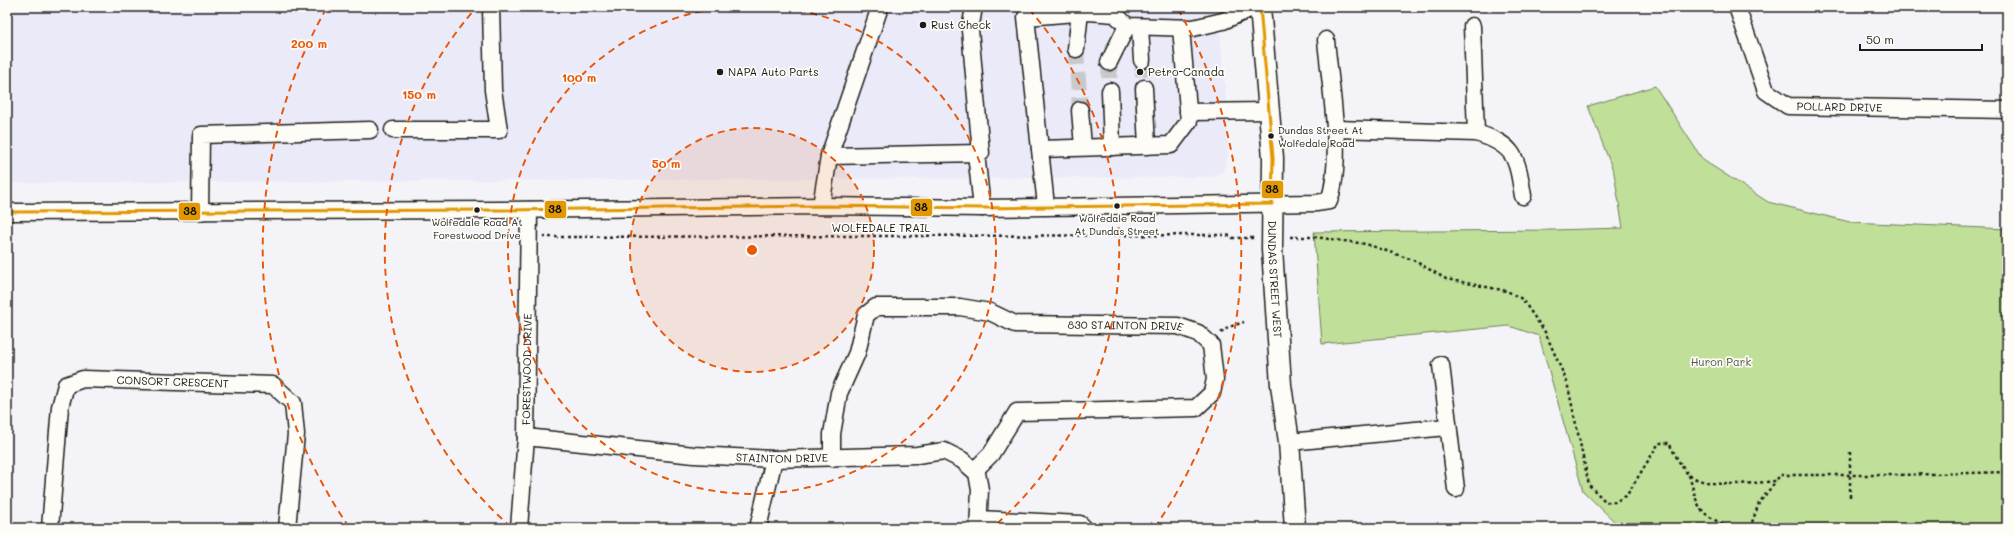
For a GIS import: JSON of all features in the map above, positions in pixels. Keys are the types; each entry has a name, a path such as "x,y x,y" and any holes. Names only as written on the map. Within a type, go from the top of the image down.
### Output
{"main road":[{"name":"DUNDAS STREET WEST","path":"1260,7 1273,158 1272,248 1281,385 1289,442 1295,528"}],"street":[{"path":"394,130 499,130 494,90 491,7"},
{"path":"821,206 829,156 880,7"},
{"path":"829,156 981,153 970,30 974,7"},
{"path":"1046,206 1026,12 1080,12 1115,14 1134,27 1193,28 1223,21 1254,7"},
{"name":"POLLARD DRIVE","path":"1737,7 1766,91 1788,106 2007,110"},
{"path":"1076,49 1080,12"},
{"path":"1472,26 1476,133"},
{"path":"1134,27 1142,60"},
{"path":"1109,62 1134,27"},
{"path":"1040,149 1171,145 1189,121 1181,28"},
{"path":"7,212 529,210 821,206 982,208 1272,204 1329,201 1335,186 1335,130 1326,40"},
{"path":"1144,88 1148,146"},
{"path":"1110,91 1112,147"},
{"path":"1080,110 1083,147"},
{"path":"1188,112 1269,111"},
{"path":"200,212 200,135 370,130"},
{"path":"1335,130 1476,133 1492,138 1510,149 1518,165 1523,196"},
{"path":"976,153 982,208"},
{"name":"FORESTWOOD DRIVE","path":"519,528 526,437 529,210"},
{"name":"830 STAINTON DRIVE","path":"832,458 832,434 839,394 857,353 866,315 876,307 960,307 990,312 1015,324 1178,326 1198,333 1209,342"},
{"path":"1084,528 1080,524 979,523 980,490 977,473 975,470 991,454 1017,412 1196,408 1212,393 1215,379 1211,345 1209,342"},
{"path":"1441,365 1447,427 1456,489"},
{"name":"CONSORT CRESCENT","path":"50,528 60,407 66,385 83,379 273,385 293,403 296,434 287,528"},
{"path":"1289,442 1447,427"},
{"name":"STAINTON DRIVE","path":"526,437 694,455 774,459 917,455 944,451 962,460 975,470"},
{"path":"758,528 774,459"}],"path":[{"name":"WOLFEDALE TRAIL","path":"529,236 568,238 1224,235 1233,238"},
{"path":"1309,237 1366,244 1413,260 1446,279 1507,292 1522,299 1546,332 1567,382 1589,485 1606,502 1614,502 1627,495 1659,442 1669,443 1688,475 1698,506 1709,518 1732,528"},
{"path":"1209,342 1229,327 1244,322"},
{"path":"1850,452 1850,500"},
{"path":"1750,528 1759,503 1780,475 1898,475 2007,472"},
{"path":"1688,475 1708,482 1744,483 1776,481"}],"shaded area":[{"path":"7,7 1218,7 1228,122 1228,156 1223,171 1214,177 7,183"}],"green space":[{"name":"Huron Park","path":"1655,86 1703,160 1768,202 1850,222 2007,229 2007,528 1621,528 1583,491 1539,336 1509,326 1322,344 1314,232 1623,228 1614,173 1588,106"}],"tunnel":[{"path":"1076,49 1080,110"},
{"path":"1142,60 1144,88"},
{"path":"1109,62 1110,91"}],"transit line":[{"name":"38","path":"7,212 501,210 821,206 982,208 1272,204 1273,158 1260,7"}],"place":[{"name":"Rust Check","path":"923,25"},
{"name":"NAPA Auto Parts","path":"720,72"},
{"name":"Petro-Canada","path":"1140,72"},
{"name":"Dundas Street At Wolfedale Road","path":"1271,136"},
{"name":"Wolfedale Road At Dundas Street","path":"1117,206"},
{"name":"Wolfedale Road At Forestwood Drive","path":"477,210"}]}
